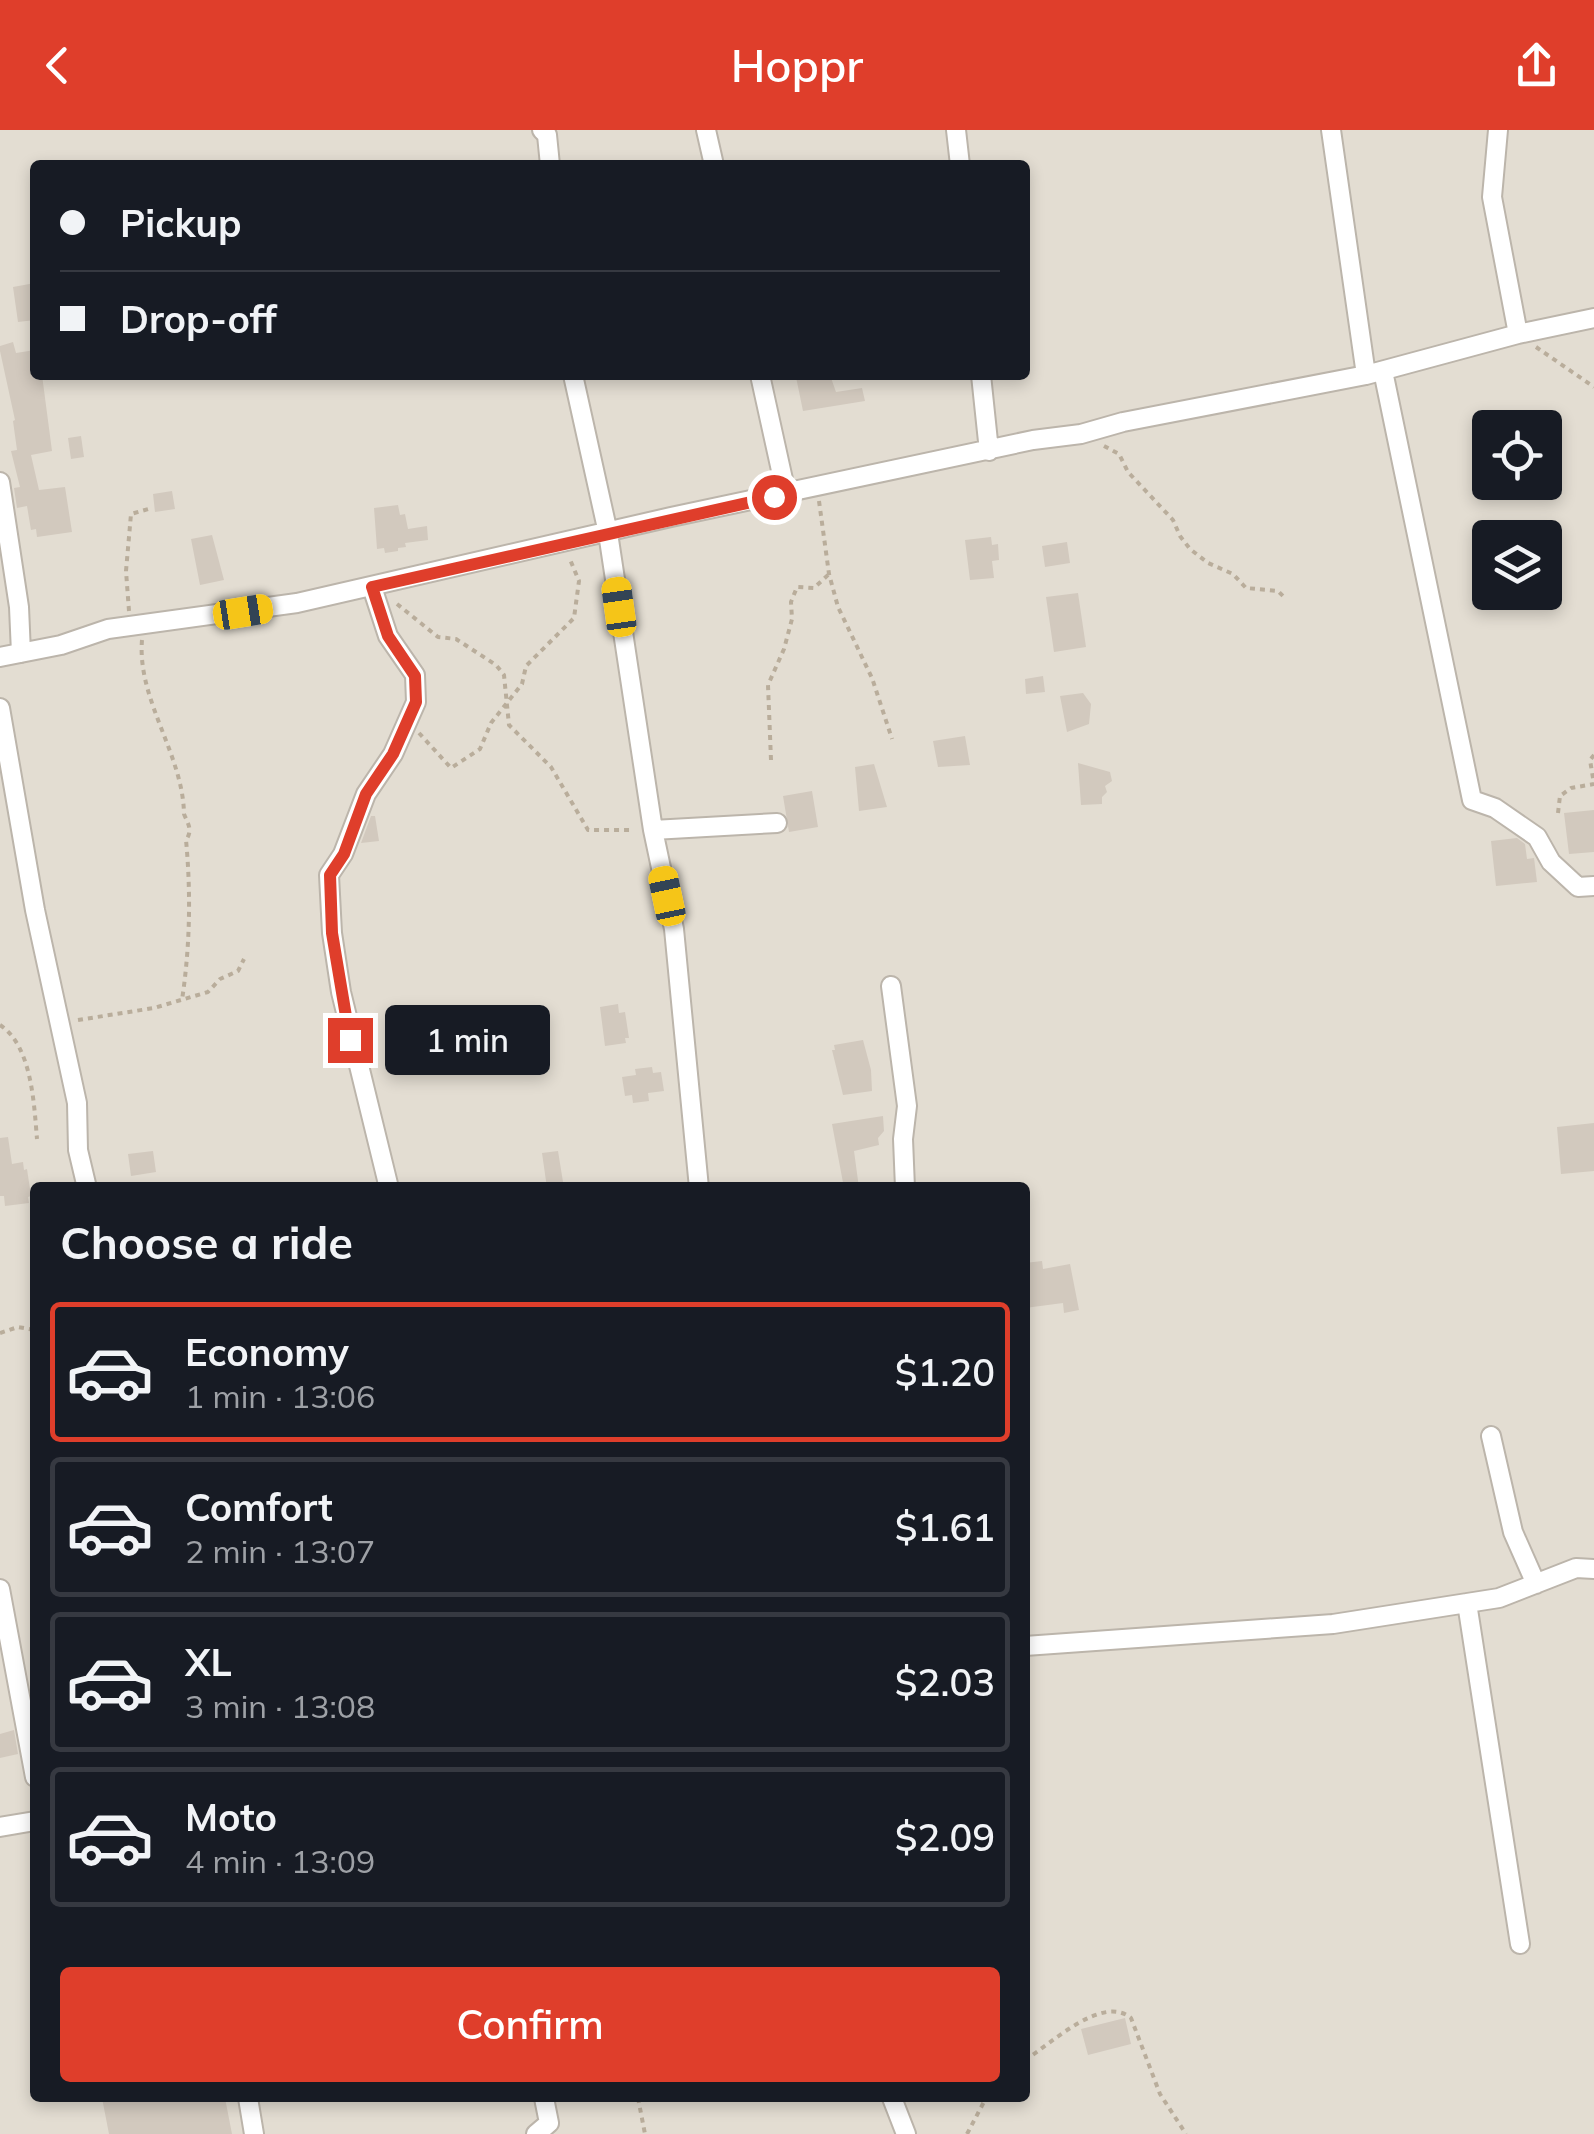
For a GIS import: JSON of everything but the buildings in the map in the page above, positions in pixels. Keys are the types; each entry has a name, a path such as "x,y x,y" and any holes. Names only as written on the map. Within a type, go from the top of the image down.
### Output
{"street":[{"path":"706,130 713,160"},
{"path":"956,130 959,160"},
{"path":"1331,130 1374,373 1472,800 1495,808 1536,837 1552,862 1578,887 1594,886"},
{"path":"1498,130 1492,197 1518,334"},
{"path":"548,132 550,160"},
{"path":"0,657 61,646 115,629 298,604 786,493 1374,373 1594,318"},
{"path":"574,380 608,533 653,830 674,929 699,1182"},
{"path":"761,380 786,493"},
{"path":"982,380 989,451"},
{"path":"0,482 19,607 21,653"},
{"path":"372,587 388,636 415,676 416,702 380,778 366,794 344,854 330,875 332,933 344,1008 387,1182"},
{"path":"0,708 35,910 77,1104 78,1150 86,1182"},
{"path":"653,830 777,823"},
{"path":"891,986 908,1106 903,1139 905,1182"},
{"path":"1491,1436 1513,1532 1536,1584"},
{"path":"1030,1646 1333,1624 1499,1598 1576,1568 1594,1570"},
{"path":"0,1589 30,1750"},
{"path":"1467,1603 1520,1944"},
{"path":"0,1827 30,1821"},
{"path":"249,2102 254,2134"},
{"path":"536,2134 550,2123 545,2102"},
{"path":"894,2102 906,2134"}],"path":[{"path":"1518,334 1594,387"},
{"path":"1082,434 1119,454 1128,472 1173,520 1190,549 1208,564 1233,574 1246,588 1278,591 1286,598"},
{"path":"818,487 829,574 838,607 872,678 892,738"},
{"path":"115,629 129,624 126,571 131,514 152,508"},
{"path":"408,722 451,768 480,749 486,730 522,684 526,666 574,618 579,581 563,544"},
{"path":"770,760 768,685 788,634 790,602 797,587 814,588 829,574"},
{"path":"372,587 438,636 456,639 496,665 504,675 510,725 551,767 588,830 653,830"},
{"path":"115,629 142,638 153,706 169,746 184,814 190,824 186,840 190,891 188,963 182,1000"},
{"path":"1558,813 1560,796 1571,788 1594,784 1590,760 1594,755"},
{"path":"60,1024 154,1008 208,992 220,979 238,971 244,960"},
{"path":"0,1025 11,1033 20,1050 37,1139"},
{"path":"0,1332 18,1327 30,1329"},
{"path":"1030,2057 1080,2022 1107,2010 1122,2010 1131,2018 1160,2094 1186,2134"},
{"path":"639,2102 645,2134"},
{"path":"967,2134 984,2102"}],"shaded area":[{"path":"0,130 1594,130 1594,2134 0,2134"}],"route":[{"path":"350,1040 332,933 330,875 344,854 366,794 380,778 416,702 415,676 388,636 372,587 774,497"}]}
